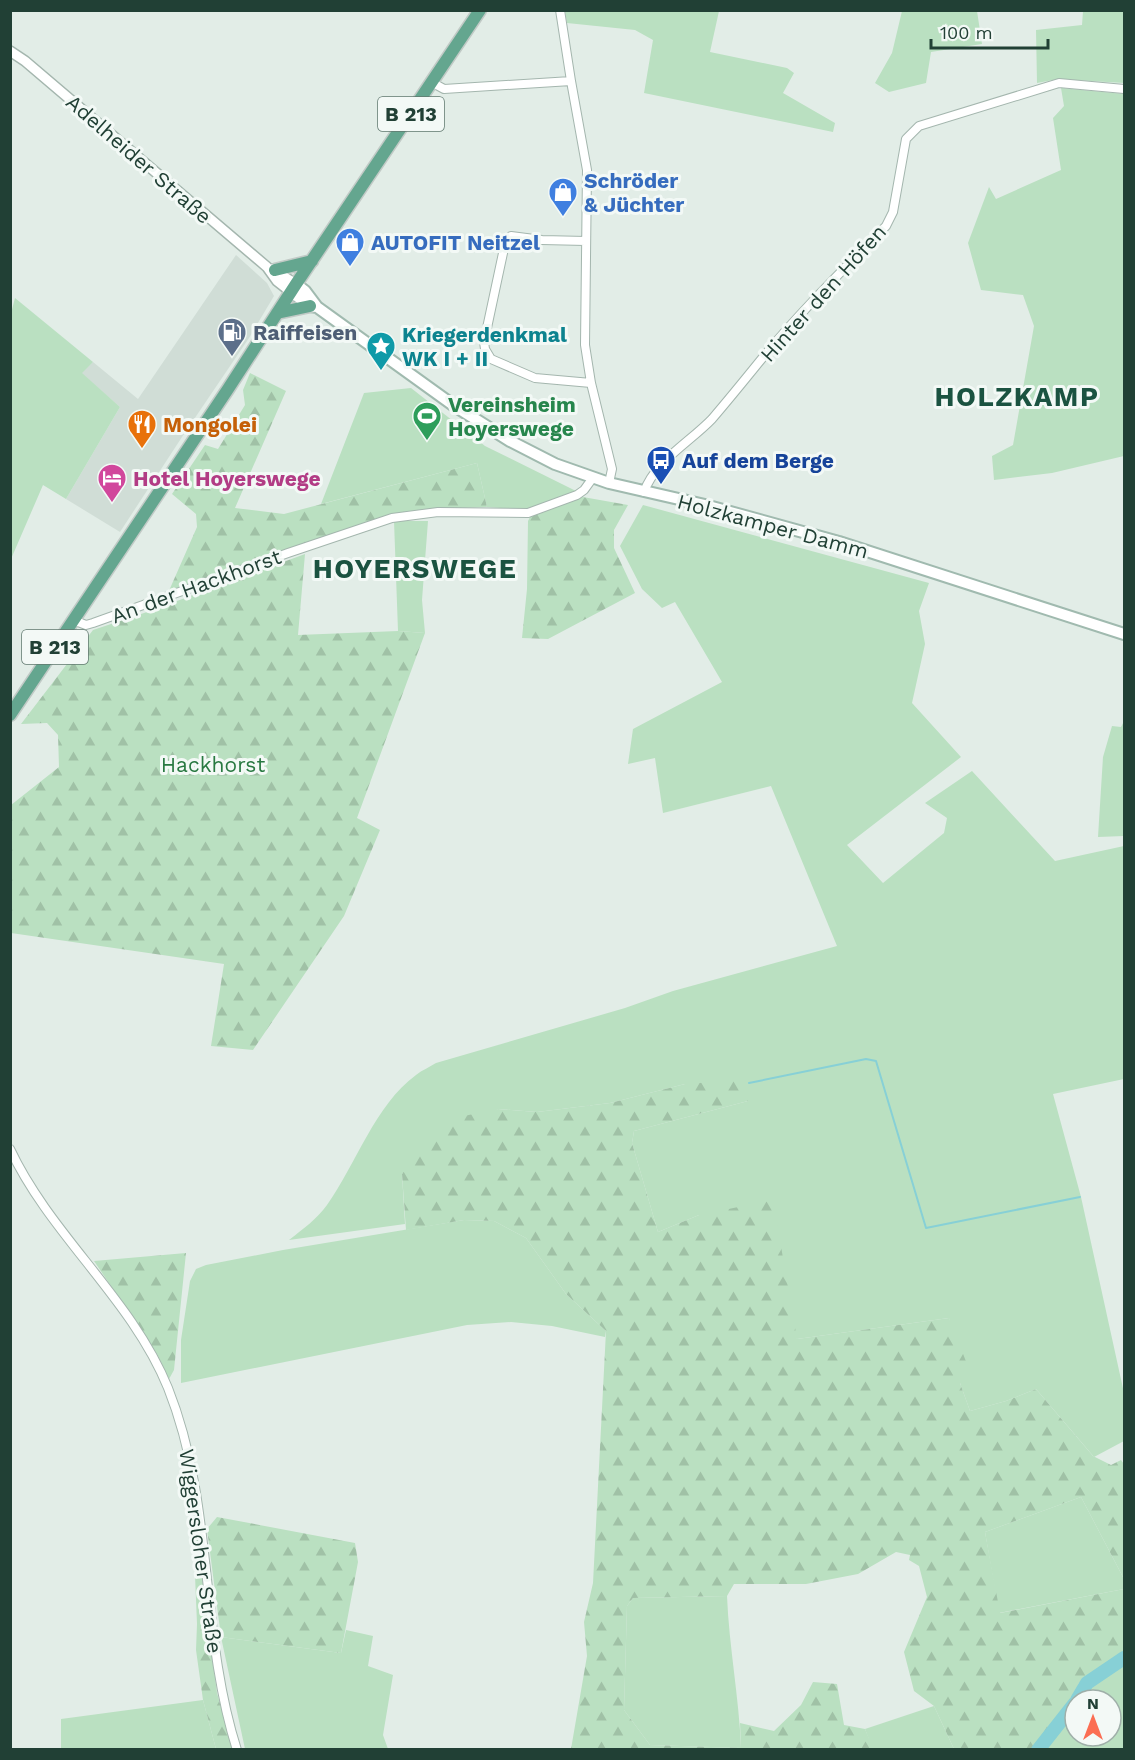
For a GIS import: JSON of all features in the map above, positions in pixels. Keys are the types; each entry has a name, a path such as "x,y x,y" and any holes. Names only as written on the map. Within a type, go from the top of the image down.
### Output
{"main road":[{"name":"B 213","path":"10,715 480,10"},
{"path":"271,269 312,261"},
{"name":"Holzkamper Damm","path":"293,288 314,306 478,421 510,441 555,464 592,479 839,542 1125,634"},
{"path":"277,313 314,306"}],"street":[{"path":"560,10 587,170 585,345 591,383 612,470 609,483"},
{"name":"Adelheider Straße","path":"10,51 25,61 293,288"},
{"path":"433,83 444,89 571,81"},
{"name":"Hinter den Höfen","path":"644,492 658,469 709,422 765,355 886,226 893,212 906,139 919,126 1059,82 1125,88"},
{"path":"586,241 542,240 511,236 506,239 484,342 491,359 535,378 591,383"},
{"name":"An der Hackhorst","path":"73,620 86,625 93,623 392,518 438,512 528,513 577,495 592,479"},
{"name":"Wiggersloher Straße","path":"10,1149 46,1209 130,1321 167,1386 188,1445 198,1498 213,1636 222,1690 237,1749"}],"shaded area":[{"path":"236,255 267,283 274,296 249,338 120,532 66,499 120,407 81,373 93,362 138,399"}],"green space":[{"path":"565,11 719,11 710,52 787,68 794,73 783,93 835,123 833,132 644,93 653,40 635,30 567,23"},
{"path":"902,11 977,11 982,44 931,52 926,83 889,92 875,83 892,53"},
{"path":"1083,11 1124,11 1124,83 1058,79 1037,83 1036,30 1082,25"},
{"path":"1061,88 1124,94 1124,456 1052,473 994,480 992,456 1013,445 1034,326 1023,295 981,290 968,243 989,187 996,199 1061,170 1053,118 1064,106"},
{"path":"15,298 93,362 82,373 120,407 66,499 43,485 11,559 10,317"},
{"path":"250,373 286,391 235,508 284,514 477,463 487,507 434,509 391,514 168,593 197,527 196,514 172,494 205,445 218,449 245,405 243,390"},
{"path":"411,388 485,446 576,491 527,510 487,507 477,463 321,504 364,393"},
{"path":"583,497 628,505 614,530 614,548 635,593 548,639 522,638 527,589 528,521 531,515"},
{"path":"643,505 929,583 919,611 925,644 912,703 961,757 847,845 883,883 944,833 947,818 925,803 972,771 1055,861 1124,846 1124,1079 1053,1094 1081,1197 1124,1393 1124,1441 1094,1457 1036,1389 1006,1401 970,1411 960,1383 949,1318 797,1339 699,1215 658,1232 632,1143 634,1131 748,1101 685,1084 610,1103 537,1112 498,1109 402,1174 405,1224 289,1240 327,1205 389,1102 416,1075 436,1063 625,1008 673,991 837,946 771,786 663,813 655,758 628,764 633,729 722,682 675,602 662,608 642,589 620,546"},
{"path":"394,521 428,521 422,600 425,633 398,631"},
{"name":"Hackhorst","path":"305,554 298,635 398,631 425,633 357,818 380,830 344,916 253,1050 211,1046 224,964 11,933 11,805 59,767 58,735 47,723 21,724 93,630"},
{"path":"1124,721 1124,836 1098,837 1103,757 1112,726 1121,727"},
{"path":"742,1080 748,1101 634,1131 632,1143 658,1232 699,1215 773,1200 797,1339 949,1318 967,1364 960,1383 970,1411 1006,1401 1036,1389 1093,1456 1111,1465 1121,1460 1124,1464 1124,1579 1081,1497 985,1532 1000,1613 1124,1589 1124,1652 1079,1683 1077,1688 1063,1688 1063,1709 1032,1749 954,1749 934,1706 914,1691 904,1652 927,1597 919,1566 909,1560 910,1555 896,1552 858,1574 806,1584 734,1584 727,1596 633,1598 627,1606 624,1710 650,1745 741,1748 740,1723 774,1731 801,1705 813,1682 837,1684 844,1725 865,1729 873,1748 571,1749 587,1656 584,1622 593,1583 606,1331 566,1294 526,1238 494,1221 464,1220 406,1230 402,1174 430,1139 459,1117 498,1109 537,1112 610,1103 685,1084"},
{"path":"464,1220 494,1221 526,1238 566,1294 606,1331 605,1337 552,1326 511,1322 467,1325 181,1383 181,1340 190,1281 196,1269 283,1250"},
{"path":"186,1253 174,1370 169,1379 157,1354 94,1261"},
{"path":"1081,1497 1124,1579 1124,1589 999,1613 985,1532"},
{"path":"217,1517 355,1543 358,1562 341,1653 221,1637 207,1529"},
{"path":"196,1528 217,1693 233,1749 216,1749 203,1700 196,1650 194,1551"},
{"path":"727,1596 741,1748 650,1745 624,1710 627,1606 633,1598"},
{"path":"346,1630 373,1636 368,1666 393,1675 383,1735 388,1749 245,1749 221,1637 341,1653"},
{"path":"1124,1664 1124,1749 1045,1749 1063,1728 1063,1748 1123,1748 1123,1688 1090,1688"},
{"path":"203,1700 216,1749 61,1749 61,1719"},
{"path":"934,1706 954,1749 871,1749 865,1729"}],"waterway":[{"path":"749,1083 866,1059 876,1061 926,1228 1080,1197"},
{"path":"1084,1688 1087,1683 1124,1658"},
{"path":"1038,1750 1063,1718"}],"place":[{"name":"Schröder & Jüchter","path":"563,218"},
{"name":"AUTOFIT Neitzel","path":"350,268"},
{"name":"Raiffeisen","path":"232,358"},
{"name":"Kriegerdenkmal WK I + II","path":"381,372"},
{"name":"Vereinsheim Hoyerswege","path":"427,442"},
{"name":"Mongolei","path":"142,450"},
{"name":"Auf dem Berge","path":"661,486"},
{"name":"Hotel Hoyerswege","path":"112,504"}],"district":[{"name":"HOLZKAMP","path":"1017,397"},
{"name":"HOYERSWEGE","path":"415,569"}]}
